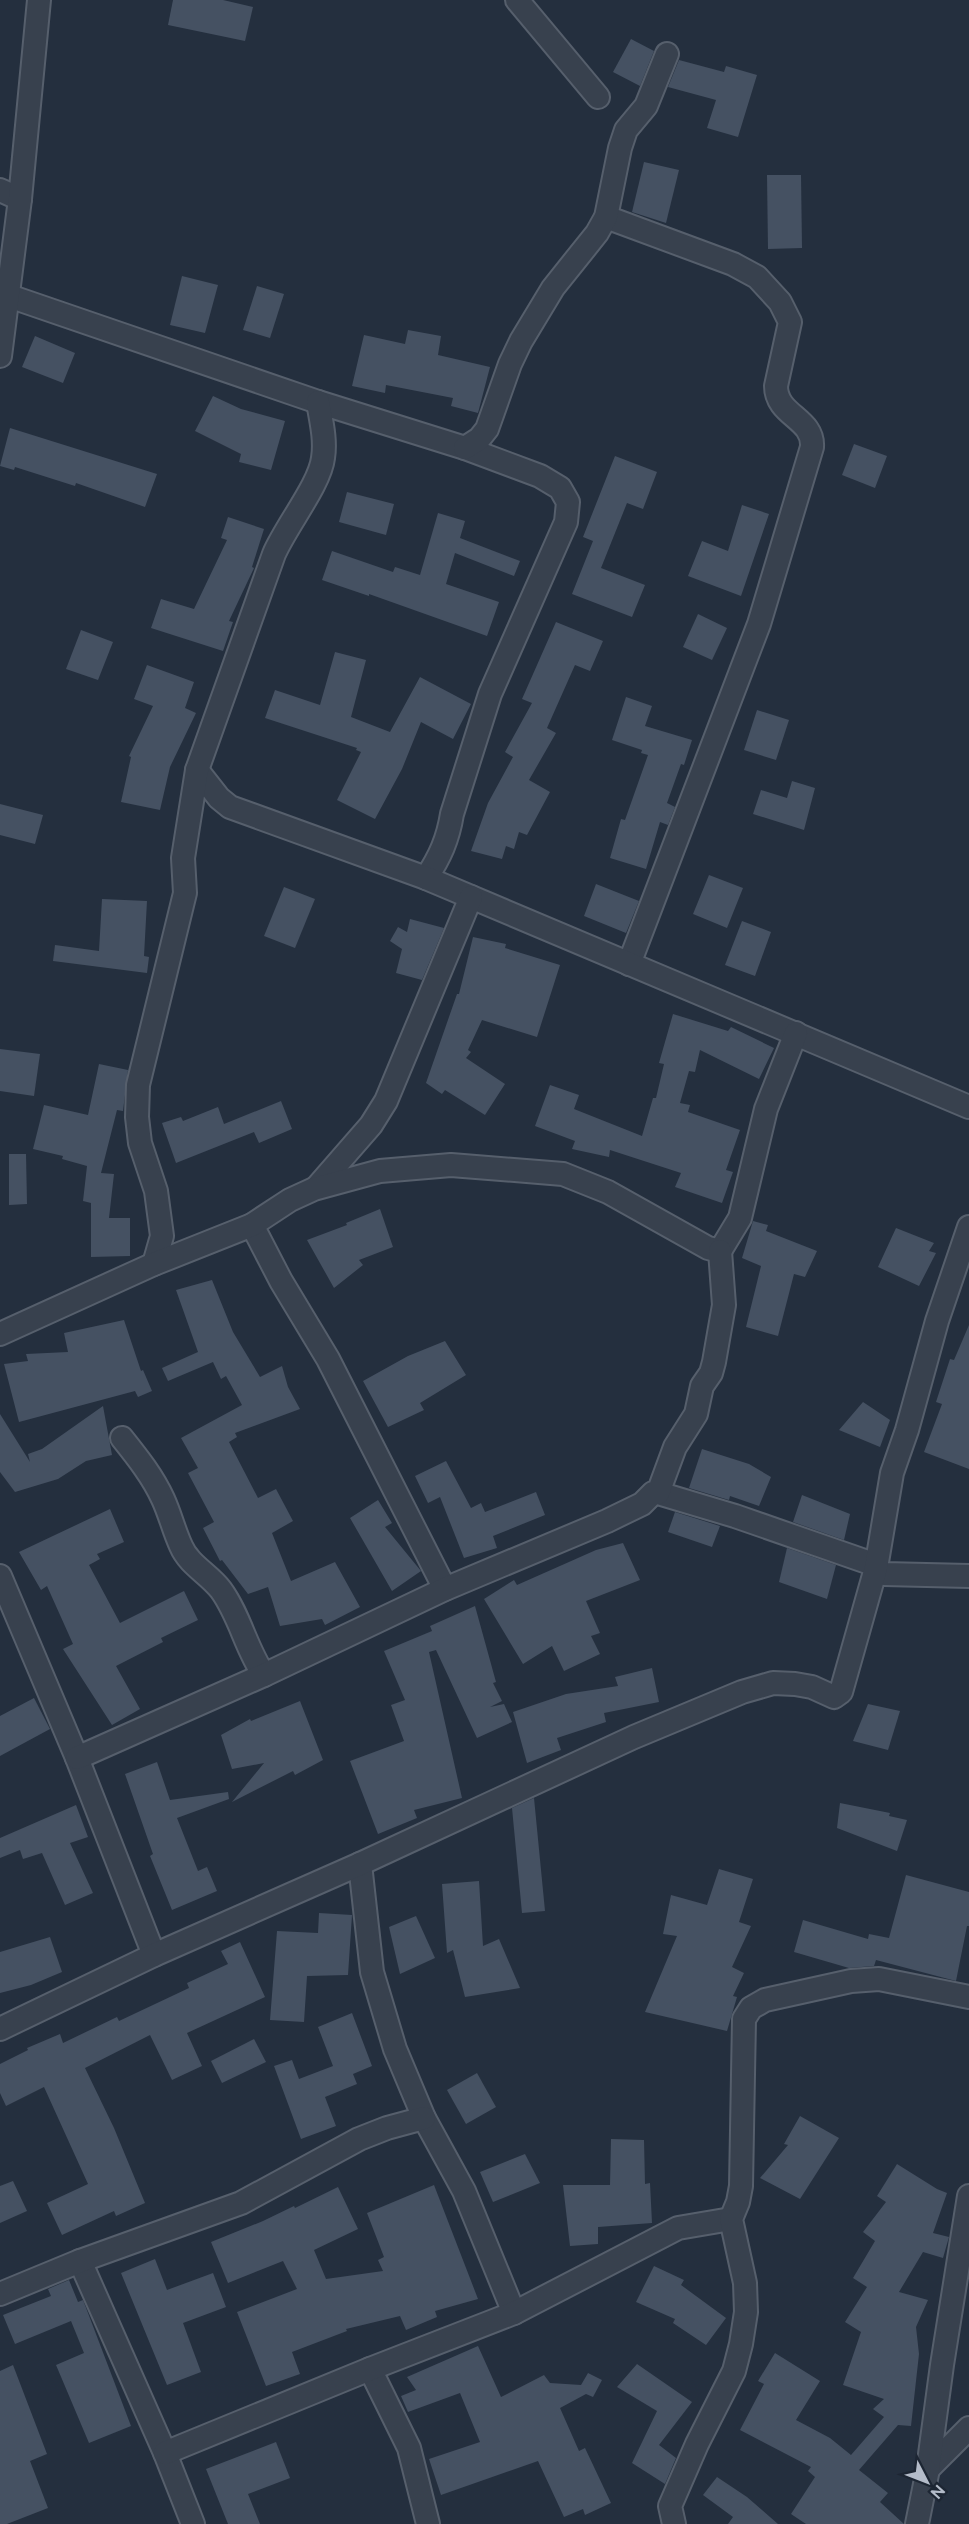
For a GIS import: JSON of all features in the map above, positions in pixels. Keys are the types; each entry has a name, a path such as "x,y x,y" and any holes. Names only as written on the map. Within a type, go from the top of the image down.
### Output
{"street":[{"path":"0,356 9,296 10,194 39,0"},
{"path":"517,0 598,97"},
{"path":"465,448 479,439 487,429 510,364 521,341 553,288 597,233 606,218 626,130 646,106 667,54"},
{"path":"606,218 733,264 757,277 780,302 790,322 776,386 776,396 813,437 812,447 759,624 629,964"},
{"path":"9,296 318,402 465,448 540,476 560,488 568,502 566,522 490,694 452,814 449,834 442,854 426,878"},
{"path":"154,1264 162,1236 156,1191 140,1143 137,1116 138,1085 185,893 183,858 197,770 274,554 283,533 318,476 323,460 324,445 318,402"},
{"path":"197,770 219,798 230,807 426,878 969,1107"},
{"path":"314,1189 364,1134 386,1101 471,897"},
{"path":"658,1493 669,1460 696,1414 702,1386 711,1373 724,1305 720,1251 740,1218 766,1109 796,1033"},
{"path":"0,1334 154,1264 252,1225 290,1200 314,1189 380,1171 432,1165 469,1165 496,1170 563,1174 608,1192 708,1248 720,1251"},
{"path":"252,1225 281,1281 328,1359 445,1589"},
{"path":"0,2029 154,1955 360,1864 634,1737 741,1692 773,1683 812,1687 827,1696 834,1697 842,1692 876,1567 892,1473 907,1430 937,1321 969,1227"},
{"path":"122,1438 151,1476 164,1500 181,1547 189,1559 220,1589 229,1603 249,1650 264,1676"},
{"path":"77,1758 264,1676 445,1589 607,1521 642,1504 653,1493 735,1516 876,1567 884,1574 969,1576"},
{"path":"0,1576 77,1758 154,1955"},
{"path":"360,1864 372,1972 395,2049 424,2118 464,2191 514,2313"},
{"path":"673,2524 670,2506 697,2444 734,2371 746,2312 745,2283 731,2219 741,2186 744,2019 751,2008 776,1998 851,1981 879,1979 969,1997"},
{"path":"0,2294 80,2261 241,2203 359,2139 387,2128 424,2118"},
{"path":"917,2524 928,2469 969,2196"},
{"path":"165,2453 514,2313 678,2228 731,2219"},
{"path":"80,2261 165,2453 193,2524"},
{"path":"370,2369 409,2448 428,2524"},
{"path":"928,2469 969,2428"}],"building":[{"path":"173,0 223,0 253,7 245,41 168,25"},
{"path":"631,39 654,51 640,86 613,72"},
{"path":"679,60 724,72 726,66 757,75 738,137 707,128 716,100 668,87"},
{"path":"644,162 679,170 666,223 632,212"},
{"path":"767,175 801,175 802,248 768,249"},
{"path":"182,276 218,285 205,333 170,325"},
{"path":"257,286 284,294 270,338 243,330"},
{"path":"408,330 441,336 438,355 490,367 478,413 451,406 453,398 386,385 385,393 352,386 364,335 405,344"},
{"path":"35,336 75,353 63,383 22,367"},
{"path":"213,396 241,409 285,421 271,470 239,462 241,454 195,431"},
{"path":"10,428 157,474 145,507 76,483 75,486 15,467 14,470 0,466"},
{"path":"854,444 887,456 875,488 842,475"},
{"path":"615,456 657,472 643,509 627,503 601,568 645,585 632,617 572,594 593,541 583,537"},
{"path":"347,492 394,504 386,535 339,522"},
{"path":"742,505 769,514 741,596 688,576 702,541 728,551"},
{"path":"438,513 465,521 460,538 520,561 514,576 455,553 446,584 499,602 487,636 369,594 369,596 322,580 332,551 393,572 395,567 420,575"},
{"path":"228,517 264,529 252,567 254,568 229,621 233,622 223,651 151,628 161,599 194,609 227,540 221,538"},
{"path":"698,614 727,628 712,660 683,647"},
{"path":"556,622 603,641 590,671 575,665 547,728 556,733 529,780 550,792 527,835 519,832 514,849 506,846 502,859 471,851 488,803 513,757 505,752 532,703 522,699"},
{"path":"81,630 113,642 98,680 66,669"},
{"path":"335,652 366,660 351,717 390,732 420,677 471,704 453,739 421,722 402,769 375,819 337,800 361,752 356,750 357,748 265,718 275,690 320,705"},
{"path":"147,665 194,682 185,708 196,713 170,767 160,810 121,802 131,757 129,756 153,706 134,699"},
{"path":"626,697 652,706 645,726 692,740 667,803 675,807 668,825 660,822 646,869 610,858 621,819 625,820 648,755 641,753 642,750 612,740"},
{"path":"757,710 789,720 776,760 744,750"},
{"path":"792,781 815,788 804,830 753,814 761,790 787,798"},
{"path":"0,804 43,815 35,844 0,835"},
{"path":"709,875 743,888 727,928 693,914"},
{"path":"596,884 639,901 626,933 584,916"},
{"path":"284,887 315,899 295,948 264,936"},
{"path":"102,899 147,901 144,956 149,957 147,973 53,961 55,945 99,951"},
{"path":"410,919 444,928 422,980 396,973 402,949 390,941 398,927 407,932"},
{"path":"742,921 771,932 755,976 725,965"},
{"path":"473,937 506,944 505,948 560,965 537,1037 482,1020 468,1050 471,1052 466,1058 505,1084 485,1115 445,1090 442,1094 426,1083 457,994 459,994"},
{"path":"673,1014 728,1031 731,1027 774,1048 759,1079 700,1050 695,1072 689,1071 680,1103 690,1105 688,1112 740,1130 726,1170 733,1172 722,1203 675,1187 681,1173 610,1150 609,1157 572,1149 575,1141 535,1126 550,1085 579,1095 574,1109 642,1136 653,1098 656,1098 664,1064 659,1063"},
{"path":"0,1049 40,1054 34,1096 0,1091"},
{"path":"99,1064 128,1070 123,1111 117,1110 101,1173 114,1174 109,1218 130,1218 130,1256 91,1257 91,1203 83,1201 87,1166 62,1159 63,1156 33,1149 44,1105 88,1115"},
{"path":"281,1101 292,1129 259,1143 254,1132 176,1163 162,1123 181,1117 183,1121 218,1107 224,1124"},
{"path":"9,1154 26,1154 27,1204 9,1205"},
{"path":"380,1209 393,1247 359,1260 363,1265 334,1288 307,1240 347,1225 346,1223"},
{"path":"753,1221 768,1225 766,1231 817,1251 805,1277 794,1274 778,1336 746,1327 761,1266 742,1258"},
{"path":"896,1228 934,1243 929,1251 936,1253 919,1286 878,1267"},
{"path":"212,1280 233,1332 260,1377 282,1366 288,1387 300,1409 235,1433 237,1437 229,1442 258,1498 276,1489 293,1521 272,1533 291,1581 335,1562 360,1607 325,1625 322,1619 280,1626 268,1587 248,1594 222,1560 220,1561 203,1528 214,1522 188,1473 198,1468 181,1438 242,1405 226,1376 221,1379 213,1362 168,1381 162,1368 198,1352 176,1290"},
{"path":"124,1320 141,1371 143,1370 152,1391 138,1397 135,1391 19,1422 4,1364 28,1361 26,1354 68,1352 64,1333"},
{"path":"969,1325 969,1469 924,1452 942,1404 936,1402 950,1359 954,1360"},
{"path":"445,1341 466,1375 420,1403 424,1410 388,1427 363,1381 408,1356"},
{"path":"863,1402 890,1420 880,1447 839,1430"},
{"path":"103,1406 112,1455 86,1461 58,1479 15,1492 0,1472 0,1414 30,1462 28,1454 42,1449"},
{"path":"702,1449 749,1464 771,1477 759,1506 730,1496 729,1500 689,1488"},
{"path":"446,1461 471,1508 481,1503 485,1512 536,1492 545,1515 493,1536 497,1548 464,1558 440,1497 428,1503 415,1476"},
{"path":"802,1495 850,1514 844,1540 793,1522"},
{"path":"378,1500 392,1523 385,1527 421,1571 392,1591 350,1518"},
{"path":"110,1509 124,1542 97,1554 100,1559 89,1565 120,1623 184,1591 198,1620 161,1638 163,1642 116,1666 140,1709 112,1725 63,1649 73,1644 47,1586 41,1590 19,1552"},
{"path":"675,1512 720,1526 712,1547 668,1532"},
{"path":"623,1543 640,1580 586,1601 600,1633 591,1636 600,1654 564,1671 552,1646 523,1664 484,1599 514,1580 517,1585 596,1550"},
{"path":"787,1548 836,1565 827,1599 779,1582"},
{"path":"475,1606 496,1682 493,1683 502,1701 490,1707 504,1704 512,1722 477,1738 436,1650 429,1652 462,1798 414,1810 417,1818 378,1834 350,1761 404,1741 391,1705 405,1700 384,1651 432,1631 430,1626"},
{"path":"652,1668 659,1702 604,1713 606,1722 557,1738 561,1750 527,1763 513,1712 566,1694 618,1686 615,1677"},
{"path":"34,1698 50,1729 0,1756 0,1716"},
{"path":"300,1701 323,1760 295,1775 293,1771 232,1802 264,1763 232,1769 221,1735 250,1719 251,1721"},
{"path":"868,1704 900,1711 888,1750 853,1741"},
{"path":"157,1762 170,1800 228,1792 229,1799 177,1818 198,1871 207,1867 217,1891 172,1910 150,1856 153,1854 125,1774"},
{"path":"534,1798 545,1911 522,1913 512,1808"},
{"path":"840,1803 890,1813 889,1816 907,1820 897,1851 837,1828"},
{"path":"76,1805 88,1837 70,1843 93,1893 65,1905 42,1853 23,1859 20,1850 0,1858 0,1838"},
{"path":"719,1869 753,1879 739,1922 751,1926 732,1967 744,1973 733,1996 737,1997 727,2031 645,2012 677,1936 663,1934 671,1895 707,1905"},
{"path":"906,1875 969,1892 969,1926 967,1926 956,1981 876,1960 874,1966 849,1968 794,1952 803,1920 868,1939 869,1934 889,1938"},
{"path":"479,1881 483,1946 499,1939 520,1988 465,1997 453,1950 447,1953 442,1884"},
{"path":"319,1913 352,1915 348,1975 307,1976 304,2022 270,2020 277,1931 318,1933"},
{"path":"416,1916 435,1958 400,1974 389,1927"},
{"path":"50,1937 62,1972 31,1985 0,1993 0,1952"},
{"path":"240,1942 265,1997 187,2033 202,2066 172,2080 150,2035 85,2068 114,2128 145,2203 116,2216 114,2211 62,2235 47,2203 88,2184 44,2087 6,2106 0,2093 0,2064 28,2050 27,2048 60,2034 63,2043 117,2017 119,2021 189,1988 187,1983 228,1964 221,1951"},
{"path":"352,2013 372,2066 353,2074 357,2084 325,2097 336,2126 301,2139 274,2066 292,2060 299,2079 333,2066 318,2027"},
{"path":"254,2039 266,2062 222,2083 211,2061"},
{"path":"477,2073 496,2107 466,2124 447,2090"},
{"path":"800,2116 839,2138 800,2199 760,2178 788,2145 784,2144"},
{"path":"611,2139 644,2140 645,2184 650,2183 652,2223 598,2227 598,2244 570,2246 563,2185 610,2185"},
{"path":"525,2154 540,2183 493,2202 480,2172"},
{"path":"897,2164 947,2193 933,2233 949,2237 943,2258 923,2252 899,2292 928,2300 916,2327 919,2354 911,2426 898,2425 859,2470 888,2493 880,2502 904,2524 806,2524 791,2514 815,2477 808,2471 811,2467 740,2430 764,2384 758,2381 775,2353 820,2381 796,2420 830,2438 851,2455 884,2417 873,2409 884,2399 843,2385 861,2332 845,2322 867,2287 853,2278 875,2241 863,2232 886,2202 877,2196"},
{"path":"13,2181 27,2211 0,2223 0,2186"},
{"path":"434,2185 478,2299 435,2311 437,2317 406,2330 400,2316 346,2329 347,2331 292,2352 300,2374 266,2386 237,2312 297,2289 283,2261 228,2283 211,2242 294,2206 295,2208 338,2187 358,2229 314,2250 326,2279 383,2271 378,2260 384,2257 367,2213"},
{"path":"155,2259 167,2290 213,2273 226,2307 183,2323 201,2372 167,2385 121,2273"},
{"path":"654,2266 684,2280 681,2285 726,2318 706,2345 673,2323 675,2319 636,2302"},
{"path":"69,2280 78,2302 83,2300 131,2426 89,2443 56,2365 84,2353 71,2321 15,2344 3,2315 51,2296 48,2289"},
{"path":"478,2346 501,2397 544,2375 550,2383 581,2385 588,2373 602,2380 593,2397 586,2394 560,2408 579,2451 585,2448 611,2503 585,2515 583,2509 564,2517 538,2461 441,2495 429,2459 480,2442 460,2393 408,2412 401,2396 416,2390 407,2377"},
{"path":"637,2364 692,2402 659,2445 676,2458 665,2484 632,2463 657,2411 617,2387"},
{"path":"13,2365 47,2454 30,2461 48,2508 7,2524 0,2524 0,2371"},
{"path":"276,2442 290,2478 248,2494 260,2524 228,2524 206,2469"},
{"path":"717,2477 747,2497 778,2524 728,2524 733,2517 703,2495"}]}
